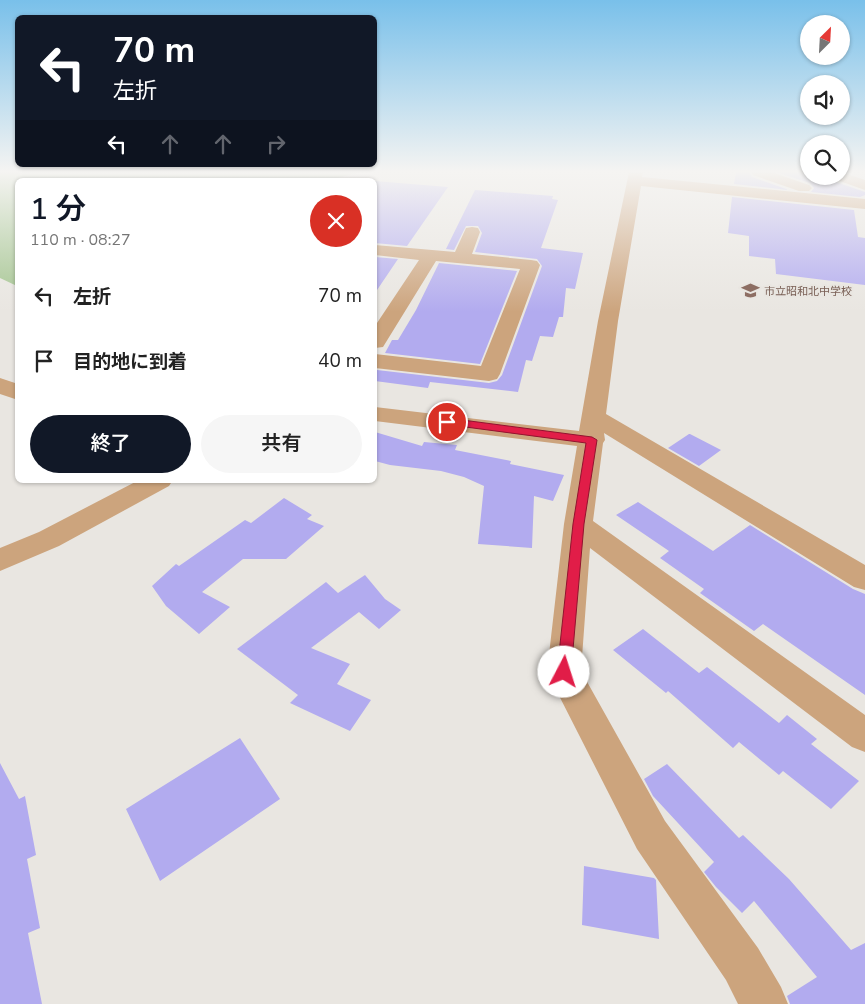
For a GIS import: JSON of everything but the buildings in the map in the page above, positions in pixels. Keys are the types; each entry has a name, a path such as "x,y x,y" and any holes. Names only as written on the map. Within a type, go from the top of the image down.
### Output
{"street":[{"path":"627,219 608,321 594,428 578,524 564,672 650,834 742,964 764,1004"},
{"path":"461,258 472,232"},
{"path":"377,250 531,265 489,374 377,361"},
{"path":"377,339 430,256"},
{"path":"0,385 15,392"},
{"path":"377,414 594,428 865,580"},
{"path":"0,560 49,538 154,483"},
{"path":"578,524 865,736"}],"green space":[{"path":"0,219 15,219 15,285 0,278"}],"place":[{"name":"市立昭和北中学校","path":"750,291"}],"route":[{"path":"447,422 592,440 578,524 564,672"}]}
